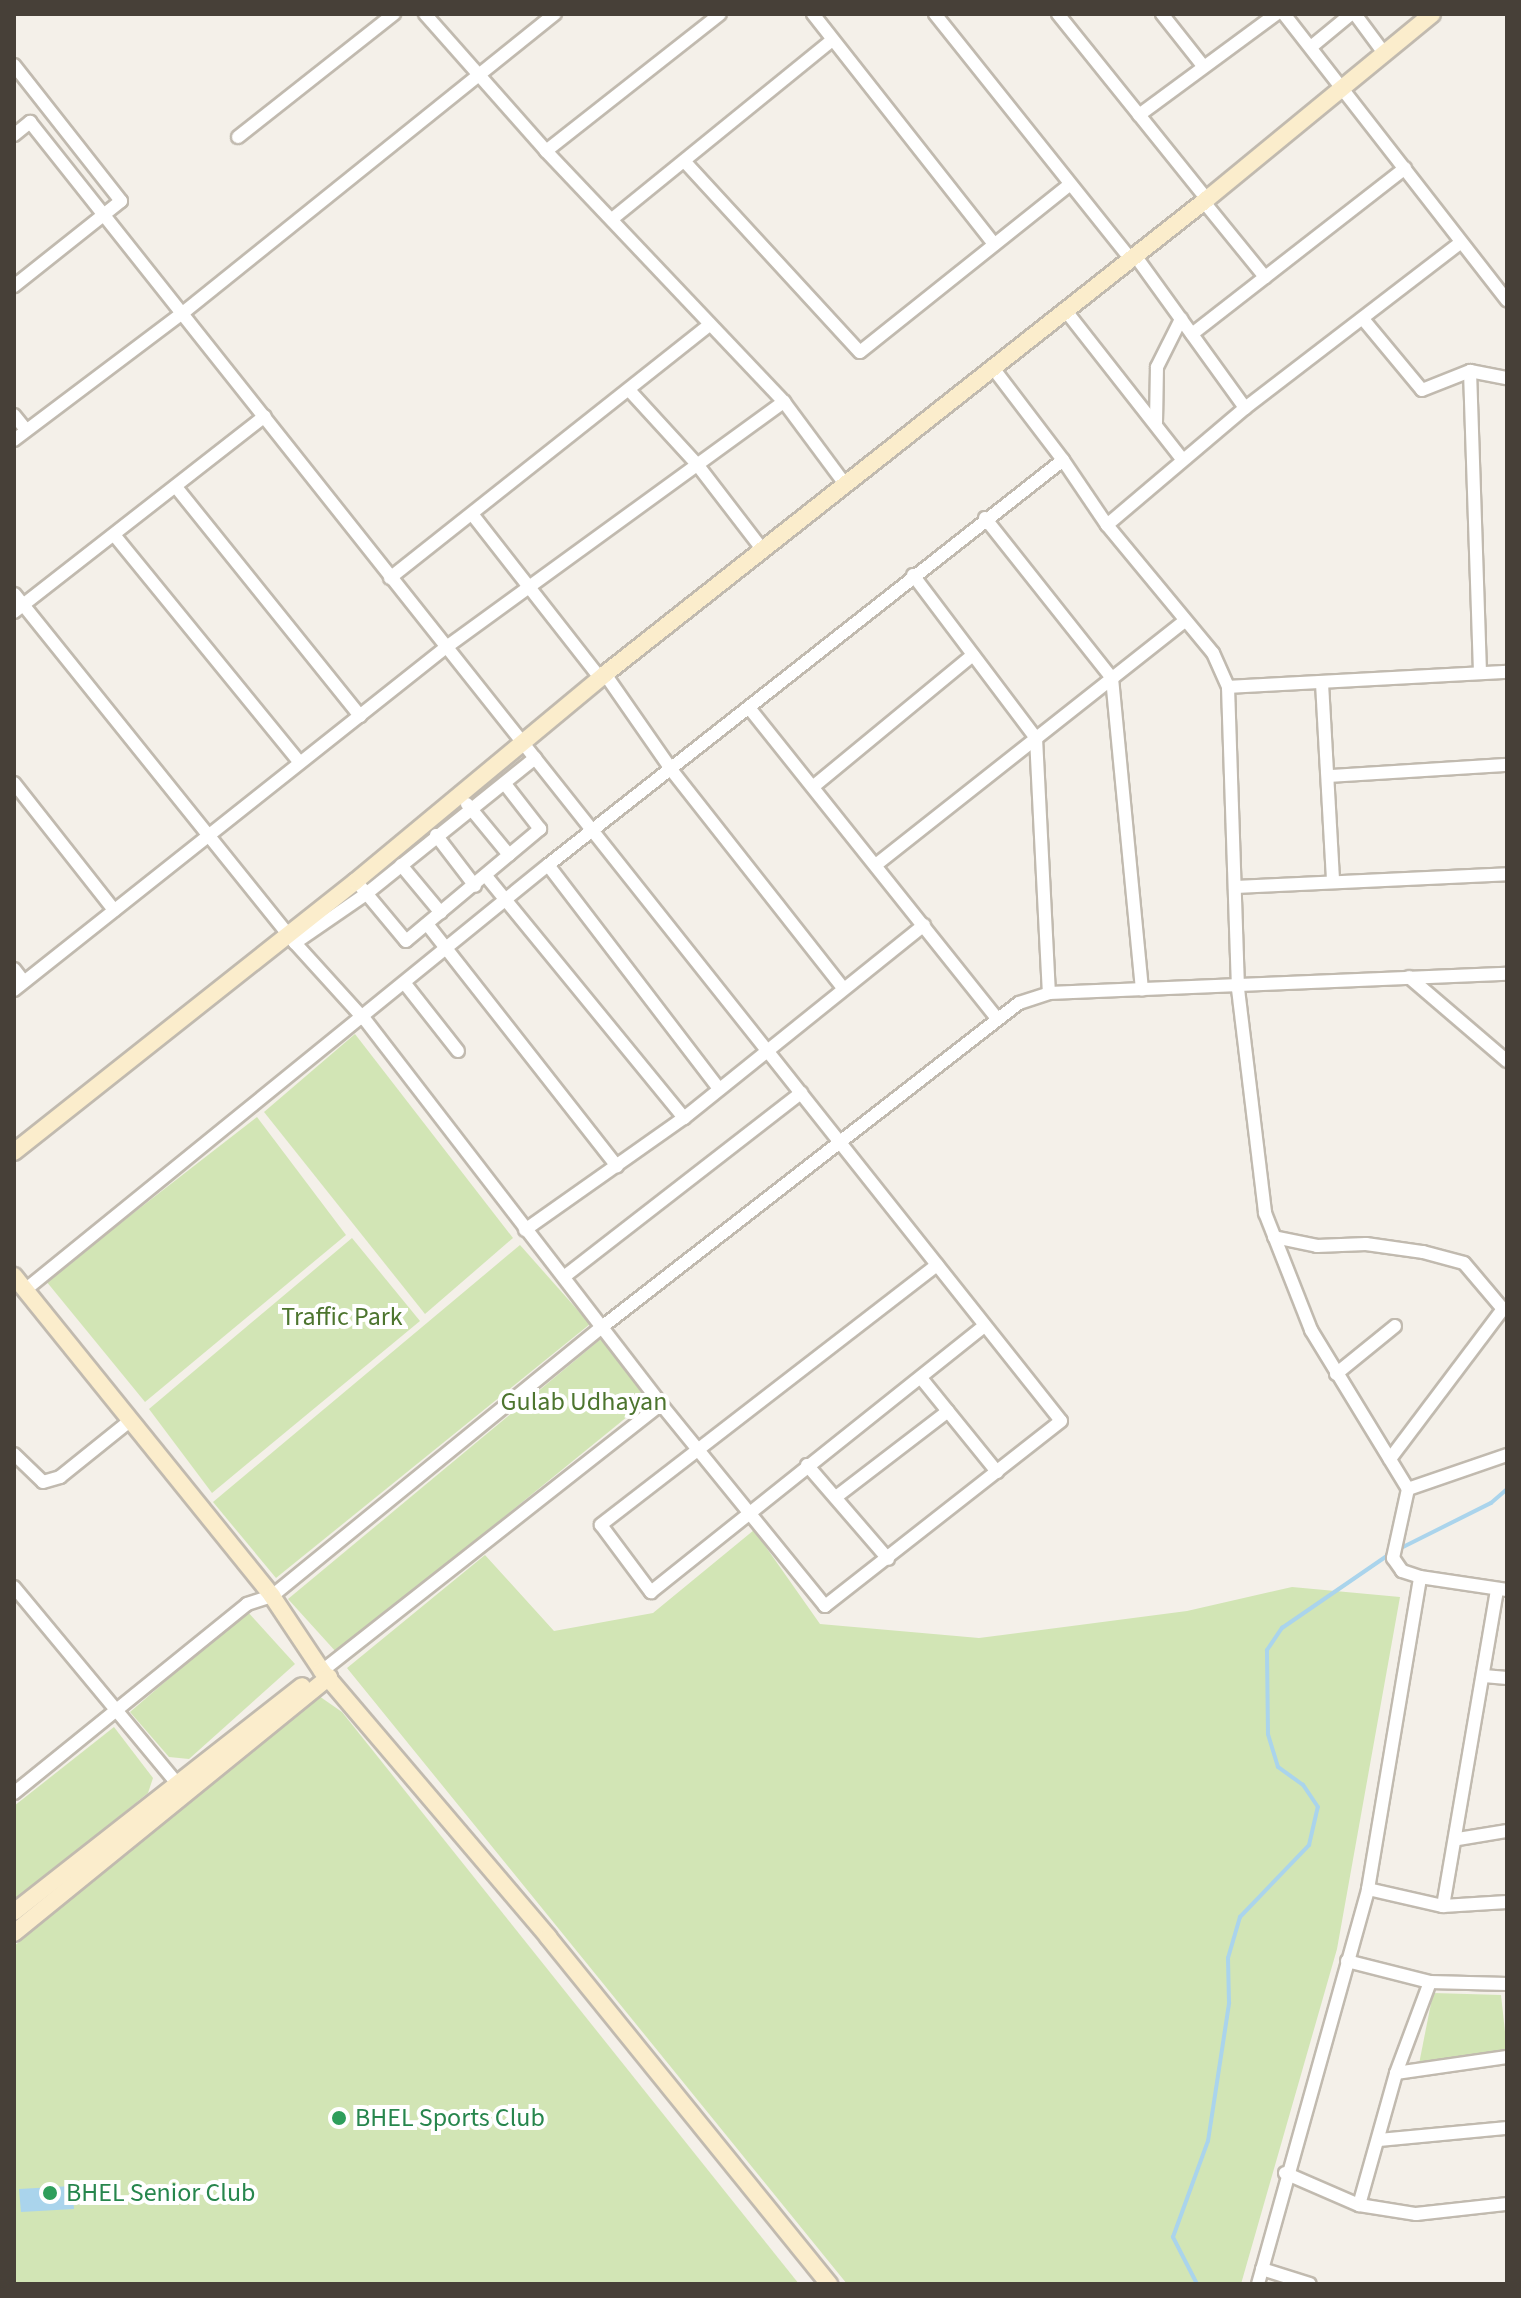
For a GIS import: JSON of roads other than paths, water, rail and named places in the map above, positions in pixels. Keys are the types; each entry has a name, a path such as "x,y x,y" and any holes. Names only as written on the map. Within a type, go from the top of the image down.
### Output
{"main road":[{"path":"14,1152 361,888 457,793 1066,311 1131,255 1206,200 1429,15"},
{"path":"14,1276 272,1596 326,1674 829,2284"},
{"path":"14,1912 326,1674"},
{"path":"14,1933 180,1787"}],"street":[{"path":"238,137 394,14"},
{"path":"425,14 546,151 784,402 845,484"},
{"path":"14,440 184,312 555,14"},
{"path":"546,151 720,14"},
{"path":"813,14 831,41 994,244"},
{"path":"935,14 1069,185 1131,255 1245,408"},
{"path":"1058,14 1265,277"},
{"path":"1162,14 1203,66"},
{"path":"1139,115 1276,14"},
{"path":"1284,14 1507,300"},
{"path":"1311,47 1353,14 1384,53"},
{"path":"612,219 831,41"},
{"path":"14,65 121,201 14,286"},
{"path":"14,135 30,122 184,312 445,648 594,829 838,1143 1061,1421 825,1606 751,1511 661,1404 364,1019 292,938 211,835 18,609 14,594"},
{"path":"685,162 860,352 1069,185"},
{"path":"1192,334 1405,168"},
{"path":"1107,525 1245,408 1461,242"},
{"path":"1066,311 1182,459"},
{"path":"1156,423 1157,367 1181,319"},
{"path":"1363,319 1422,390 1470,371 1507,378"},
{"path":"390,578 709,325"},
{"path":"993,368 1063,460 1107,525 1213,653 1228,687 1238,989 1265,1213 1311,1330 1409,1494 1393,1558 1402,1571 1420,1577 1502,1590 1484,1676 1458,1839 1443,1906"},
{"path":"1470,371 1480,673"},
{"path":"629,390 696,463 762,549"},
{"path":"14,969 19,986 445,648 784,402"},
{"path":"14,415 26,430"},
{"path":"18,609 265,416"},
{"path":"25,1290 406,985 548,865 673,772 913,575 1063,460"},
{"path":"176,487 360,716"},
{"path":"472,514 602,676 673,772 844,989"},
{"path":"985,518 1112,678 1142,990"},
{"path":"115,536 299,762"},
{"path":"913,575 1036,738 1049,993"},
{"path":"877,864 1185,621"},
{"path":"814,786 973,655"},
{"path":"1228,687 1507,672"},
{"path":"1322,683 1330,776 1333,881"},
{"path":"750,709 877,864 997,1018"},
{"path":"505,784 540,829 406,941 361,888 401,865 535,758"},
{"path":"1330,776 1507,765"},
{"path":"14,783 114,910"},
{"path":"457,793 509,855"},
{"path":"436,835 475,886"},
{"path":"401,865 441,913"},
{"path":"548,865 719,1089"},
{"path":"1236,887 1507,874"},
{"path":"486,876 684,1118"},
{"path":"427,924 617,1166"},
{"path":"525,1230 684,1118 924,925"},
{"path":"14,1793 118,1713 247,1604 272,1596 602,1327 997,1018 1049,993 1238,989 1409,977 1507,974"},
{"path":"1409,977 1507,1061"},
{"path":"406,985 458,1051"},
{"path":"565,1276 801,1093"},
{"path":"1274,1237 1317,1246 1395,1248 1464,1263 1503,1309 1390,1459"},
{"path":"937,1265 697,1446 601,1525 651,1592 984,1326"},
{"path":"1336,1374 1395,1326"},
{"path":"921,1378 997,1472"},
{"path":"326,1674 661,1404"},
{"path":"836,1497 948,1411"},
{"path":"14,1454 43,1482 60,1477 131,1420"},
{"path":"1409,1494 1507,1455"},
{"path":"807,1465 888,1559"},
{"path":"1258,2284 1285,2173 1368,1889 1420,1577"},
{"path":"14,1587 180,1787"},
{"path":"1484,1676 1507,1678"},
{"path":"1458,1839 1507,1831"},
{"path":"1368,1889 1443,1906 1507,1902"},
{"path":"1347,1961 1430,1982 1507,1984"},
{"path":"1359,2205 1396,2073 1430,1982"},
{"path":"1396,2073 1507,2057"},
{"path":"1379,2140 1507,2128"},
{"path":"1285,2173 1359,2205 1416,2214 1507,2204"},
{"path":"1262,2269 1310,2284"}],"water":[{"path":"72,2186 74,2209 21,2212 19,2189"}],"waterway":[{"path":"1399,1549 1491,1503 1507,1489"},
{"path":"1197,2284 1173,2237 1208,2141 1229,2003 1228,1958 1240,1917 1309,1845 1318,1807 1303,1785 1278,1767 1268,1734 1267,1650 1282,1628 1391,1553"}],"place":[{"name":"BHEL Sports Club","path":"339,2118"},
{"name":"BHEL Senior Club","path":"50,2193"}],"park label":[{"name":"Traffic Park","path":"342,1317"},
{"name":"Gulab Udhayan","path":"584,1402"}]}
